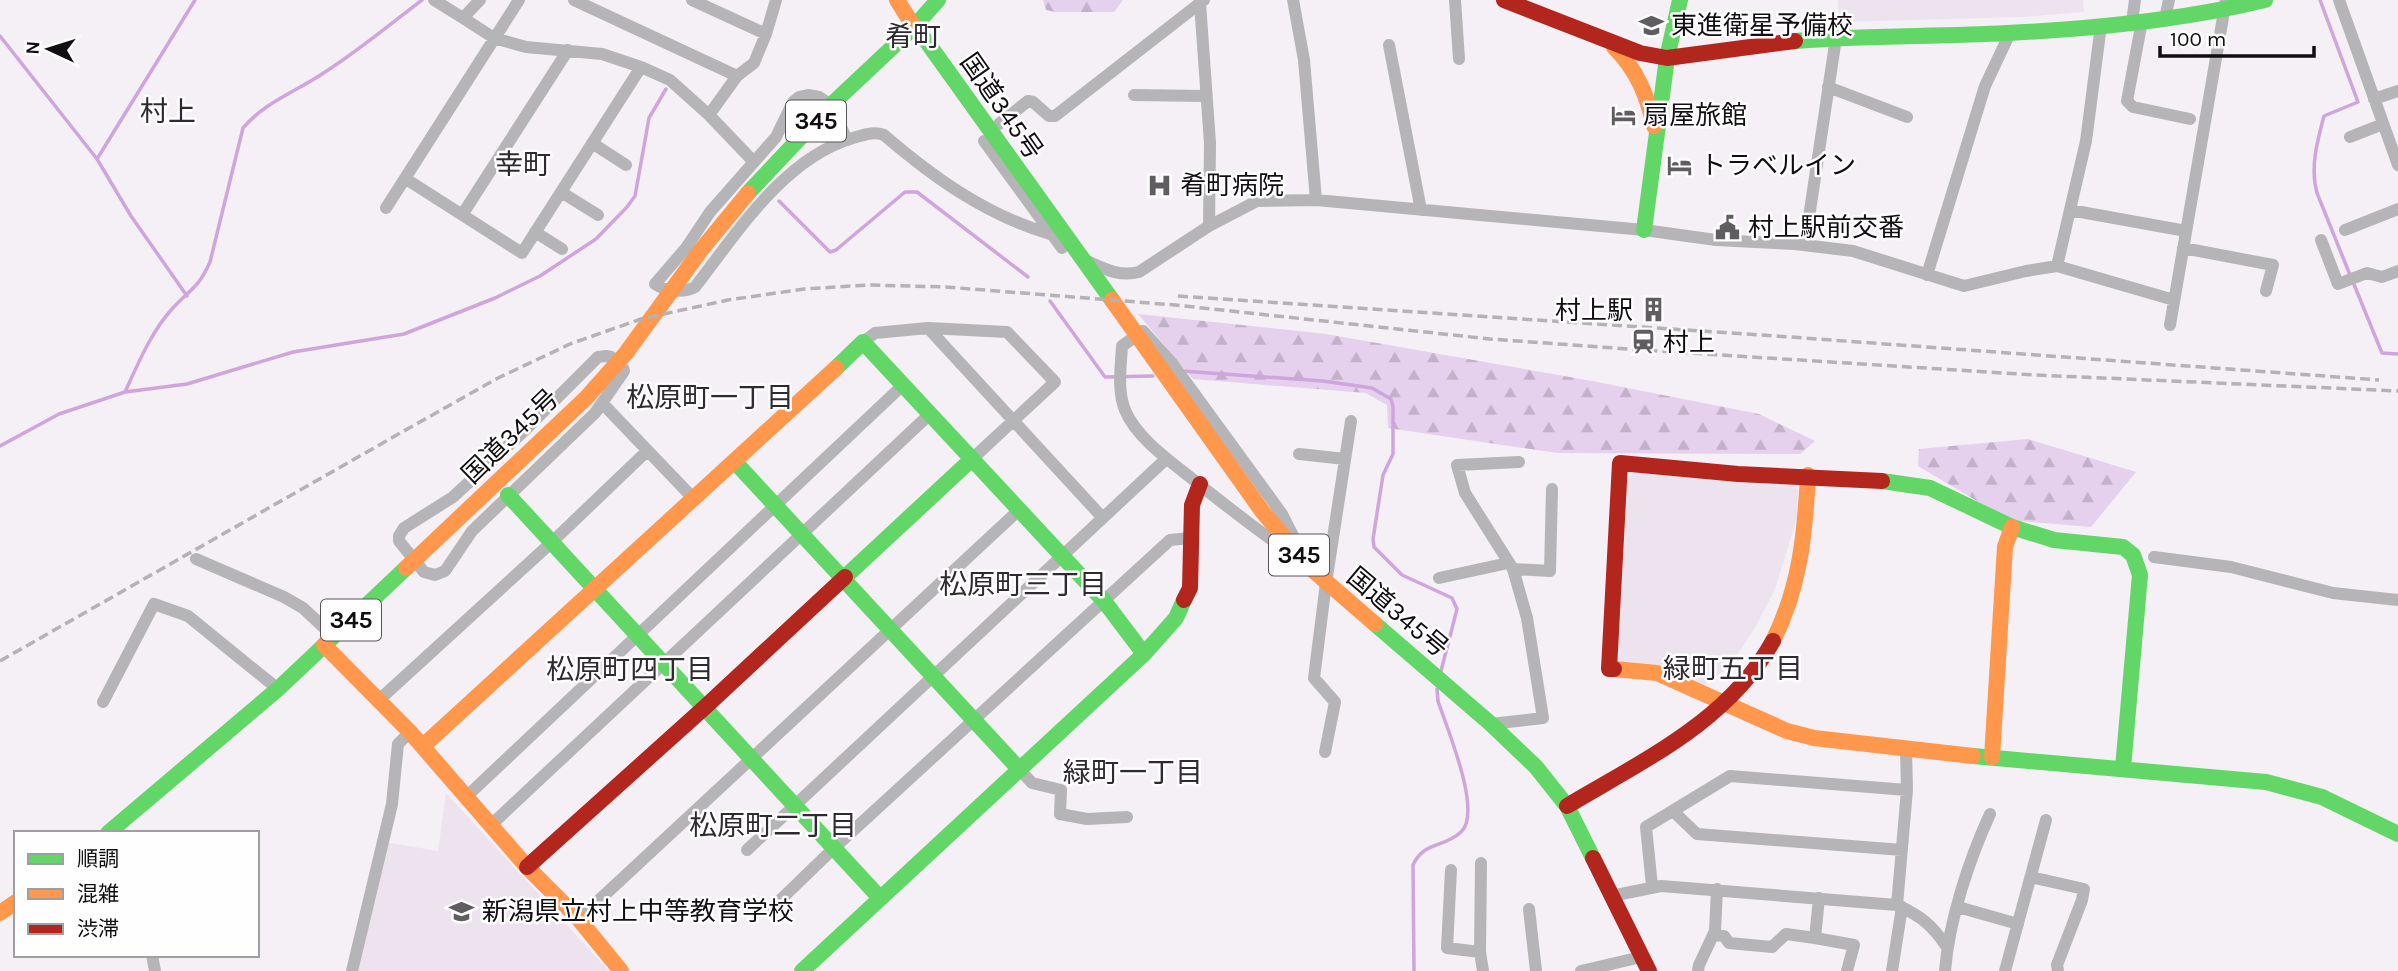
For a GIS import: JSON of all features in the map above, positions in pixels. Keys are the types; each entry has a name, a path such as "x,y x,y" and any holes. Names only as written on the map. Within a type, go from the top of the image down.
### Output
{"main road":[{"path":"897,0 914,27 938,0"},
{"path":"1504,0 1640,53 1667,58 1836,38 2010,33 2101,25 2165,18 2225,5 2265,0"},
{"path":"1644,230 1667,58 1680,0"},
{"name":"国道345号","path":"110,831 278,689 586,398 626,353 762,177 831,105 914,27 1262,511 1308,566 1523,753 1567,806 1645,964"},
{"path":"1605,40 1631,64 1647,94 1657,136"},
{"path":"423,746 863,342 1104,601 1144,654"},
{"path":"527,867 704,708 972,459"},
{"path":"735,462 1020,770"},
{"path":"2123,768 2140,575 2133,555 2123,547 2054,540 2012,527 1930,488 1876,480 1738,474 1620,463 1609,669 1657,673 1688,685 1724,705 1787,731 1814,738 1906,750 2266,782 2322,797 2398,834"},
{"path":"1567,806 1649,756 1724,705 1756,668 1792,597 1803,543 1808,475"},
{"path":"802,971 1144,654 1176,618 1190,588 1192,505 1200,484"},
{"path":"508,495 880,898"},
{"path":"1992,757 2005,547 2012,527"},
{"path":"328,641 527,867 577,917 621,971"}],"street":[{"path":"434,0 494,38 526,47 602,54 642,67 670,80 709,115 754,162"},
{"path":"463,18 480,0"},
{"path":"386,208 519,0"},
{"path":"574,0 737,76"},
{"path":"692,0 766,34"},
{"path":"709,115 737,76 754,63 776,0"},
{"path":"1293,0 1304,60 1316,200"},
{"path":"1455,0 1460,59"},
{"path":"2135,0 2137,21 2127,101 2133,107 2190,119"},
{"path":"2165,18 2169,0"},
{"path":"2339,0 2383,124 2395,149 2398,165"},
{"path":"1202,2 1205,96 1210,143 1209,226"},
{"path":"999,124 1028,101 1049,116 1055,116 1202,2"},
{"path":"2170,325 2225,5"},
{"path":"2057,266 2086,142 2101,25"},
{"path":"1927,275 1985,86 2010,33"},
{"path":"1795,244 1806,237 1836,38"},
{"path":"927,42 958,66 1102,268"},
{"path":"927,42 940,80 1050,234 1065,252 1117,274 1139,272 1209,226 1257,201 1316,200 1853,251 1964,286 2057,266 2174,300"},
{"path":"1389,45 1421,209"},
{"path":"462,215 568,50"},
{"path":"406,179 522,253 642,67"},
{"path":"1828,87 1907,117"},
{"path":"2374,99 2398,91"},
{"path":"1134,95 1205,96"},
{"path":"847,140 831,105 819,97 799,97 793,102 776,137 710,212 686,248 655,284 662,289 683,291 695,287 763,203 797,166 847,140 872,132 881,133 944,184 1008,220 1050,234"},
{"path":"2350,137 2383,124"},
{"path":"592,143 626,165"},
{"path":"561,192 598,215"},
{"path":"2345,230 2398,209"},
{"path":"2070,210 2186,231"},
{"path":"535,232 562,249"},
{"path":"2321,240 2338,284 2367,273 2382,277 2398,271"},
{"path":"2183,248 2273,265 2266,291"},
{"path":"863,342 875,333 928,328 1007,332 1055,382 972,459"},
{"path":"928,328 1102,517"},
{"path":"1143,331 1171,363 1282,514 1308,566 1237,516 1166,458 1134,426 1124,409 1120,386 1122,346 1143,331"},
{"path":"607,356 617,362 624,371 603,404 472,530 445,571 430,575 414,562 399,541 398,536 404,528 453,496 525,430 598,357 607,356"},
{"path":"466,797 903,385"},
{"path":"603,404 646,452 694,499"},
{"path":"491,825 930,414"},
{"path":"1325,752 1335,702 1314,678 1351,421"},
{"path":"379,700 646,452"},
{"path":"1299,454 1345,459"},
{"path":"747,850 1166,458"},
{"path":"1491,724 1543,718 1527,618 1511,566 1465,493 1457,465 1519,462"},
{"path":"1439,578 1511,566 1550,570 1552,489"},
{"path":"577,917 597,902 752,760 1019,510"},
{"path":"771,909 1170,540 1191,538"},
{"path":"2154,557 2231,567 2333,593 2398,600"},
{"path":"196,559 303,608 328,641"},
{"path":"103,702 154,604 188,617 278,689"},
{"path":"352,971 392,804 398,744 410,732"},
{"path":"1892,971 1900,906 1908,790 1906,750"},
{"path":"1020,770 1032,783 1060,790 1060,814 1087,819 1127,817"},
{"path":"1652,886 1646,827 1730,776 1908,790"},
{"path":"1674,812 1697,834 1902,850"},
{"path":"1945,971 1947,947 1958,907 1979,838 1990,814"},
{"path":"2005,971 2046,820"},
{"path":"1481,863 1479,951 1482,971"},
{"path":"1451,870 1447,948 1479,951"},
{"path":"2031,877 2084,889 2057,965 2058,971"},
{"path":"1611,896 1652,886 1717,889 1900,906 1918,914 1935,929 1947,947"},
{"path":"1698,971 1713,935 1717,889"},
{"path":"1815,938 1819,898"},
{"path":"1958,907 2018,924"},
{"path":"1529,909 1536,971"},
{"path":"1713,935 1724,936 1730,943 1772,947 1786,934 1854,945 1847,971"},
{"path":"1581,971 1645,964"}],"shaded area":[{"path":"1838,0 2083,0 2084,12 2024,17 1839,22"},
{"path":"1634,471 1792,485 1798,490 1797,518 1775,589 1755,628 1730,666 1703,686 1618,664 1628,478"},
{"name":"新潟県立村上中等教育学校","path":"446,793 609,971 356,971 385,842 438,851"}],"green space":[{"path":"1043,0 1123,0 1114,12 1055,12 1046,10"},
{"path":"1138,314 1326,334 1592,381 1759,414 1815,441 1800,454 1557,453 1388,428 1387,405 1366,393 1193,379"},
{"path":"2028,439 2136,472 2091,527 2009,520 1918,466 1919,449"}],"waterway":[{"path":"97,159 195,0"},
{"path":"125,392 158,328 206,271 243,128 260,112 335,66 422,0"},
{"path":"2320,0 2358,102 2324,116 2314,165 2317,193 2350,275"},
{"path":"0,36 97,159 131,216 187,296"},
{"path":"0,446 59,414 125,392 187,384 293,352 404,334 495,298 540,276 596,239 635,196 649,118 666,89"},
{"path":"779,201 830,252 836,250 905,192 917,192 1028,277"},
{"path":"2353,282 2382,353 2398,354"},
{"path":"1050,301 1105,377 1153,376"},
{"path":"1182,371 1323,381 1372,388 1391,399 1393,454 1383,475 1374,547 1402,575 1452,598 1457,609 1441,671"},
{"path":"1414,971 1413,865 1423,852 1455,837 1467,822 1466,788 1438,701 1437,689"}],"railway":[{"path":"0,661 498,378 570,344 641,319 728,300 804,289 868,285 946,287 1175,305 1490,339 1642,350 2035,375 2398,391"},
{"path":"1178,296 2379,380"}],"traffic: fast":[{"path":"914,27 938,0"},
{"path":"1644,230 1667,58 1680,0"},
{"path":"1795,41 2072,29 2170,18 2265,0"},
{"path":"748,193 831,105 914,27 1112,300"},
{"path":"836,368 863,342 1104,601 1144,654"},
{"path":"845,577 972,459"},
{"path":"735,462 1020,770"},
{"path":"1882,481 1930,488 2012,527 2054,540 2123,547 2133,555 2140,575 2123,768"},
{"path":"508,495 880,898"},
{"path":"110,831 278,689 406,568"},
{"path":"802,971 1144,654 1176,618 1184,600"},
{"path":"1375,624 1491,724 1536,767 1567,806 1593,858"},
{"path":"1973,756 2266,782 2322,797 2398,834"}],"traffic: slow":[{"path":"897,0 914,27"},
{"path":"1614,47 1640,84 1654,126"},
{"path":"406,568 586,398 626,353 701,250 748,193"},
{"path":"1112,300 1262,511 1308,566 1375,624"},
{"path":"423,746 836,368"},
{"path":"1773,641 1789,601 1800,560 1808,475"},
{"path":"1992,757 2005,547 2012,527"},
{"path":"324,645 410,732 527,867 577,917 621,971"},
{"path":"1614,669 1657,673 1787,731 1814,738 1973,756"},
{"path":"0,913 14,903"}],"traffic: jam":[{"path":"1504,0 1640,53 1667,58 1795,41"},
{"path":"1614,669 1609,669 1620,463 1738,474 1882,481"},
{"path":"1184,600 1190,588 1192,505 1200,484"},
{"path":"527,867 845,577"},
{"path":"1567,806 1682,737 1733,694 1755,669 1773,641"},
{"path":"1593,858 1649,971"}],"place":[{"name":"東進衛星予備校","path":"1651,25"},
{"name":"扇屋旅館","path":"1623,115"},
{"name":"トラベルイン","path":"1680,165"},
{"name":"肴町病院","path":"1160,185"},
{"name":"村上駅前交番","path":"1728,227"},
{"name":"村上駅","path":"1653,310"},
{"name":"村上","path":"1643,342"},
{"name":"新潟県立村上中等教育学校","path":"462,911"}],"district":[{"name":"肴町","path":"913,36"},
{"name":"村上","path":"168,111"},
{"name":"幸町","path":"523,164"},
{"name":"松原町一丁目","path":"710,397"},
{"name":"松原町三丁目","path":"1023,584"},
{"name":"緑町五丁目","path":"1733,668"},
{"name":"松原町四丁目","path":"630,669"},
{"name":"緑町一丁目","path":"1133,772"},
{"name":"松原町二丁目","path":"773,825"}]}
